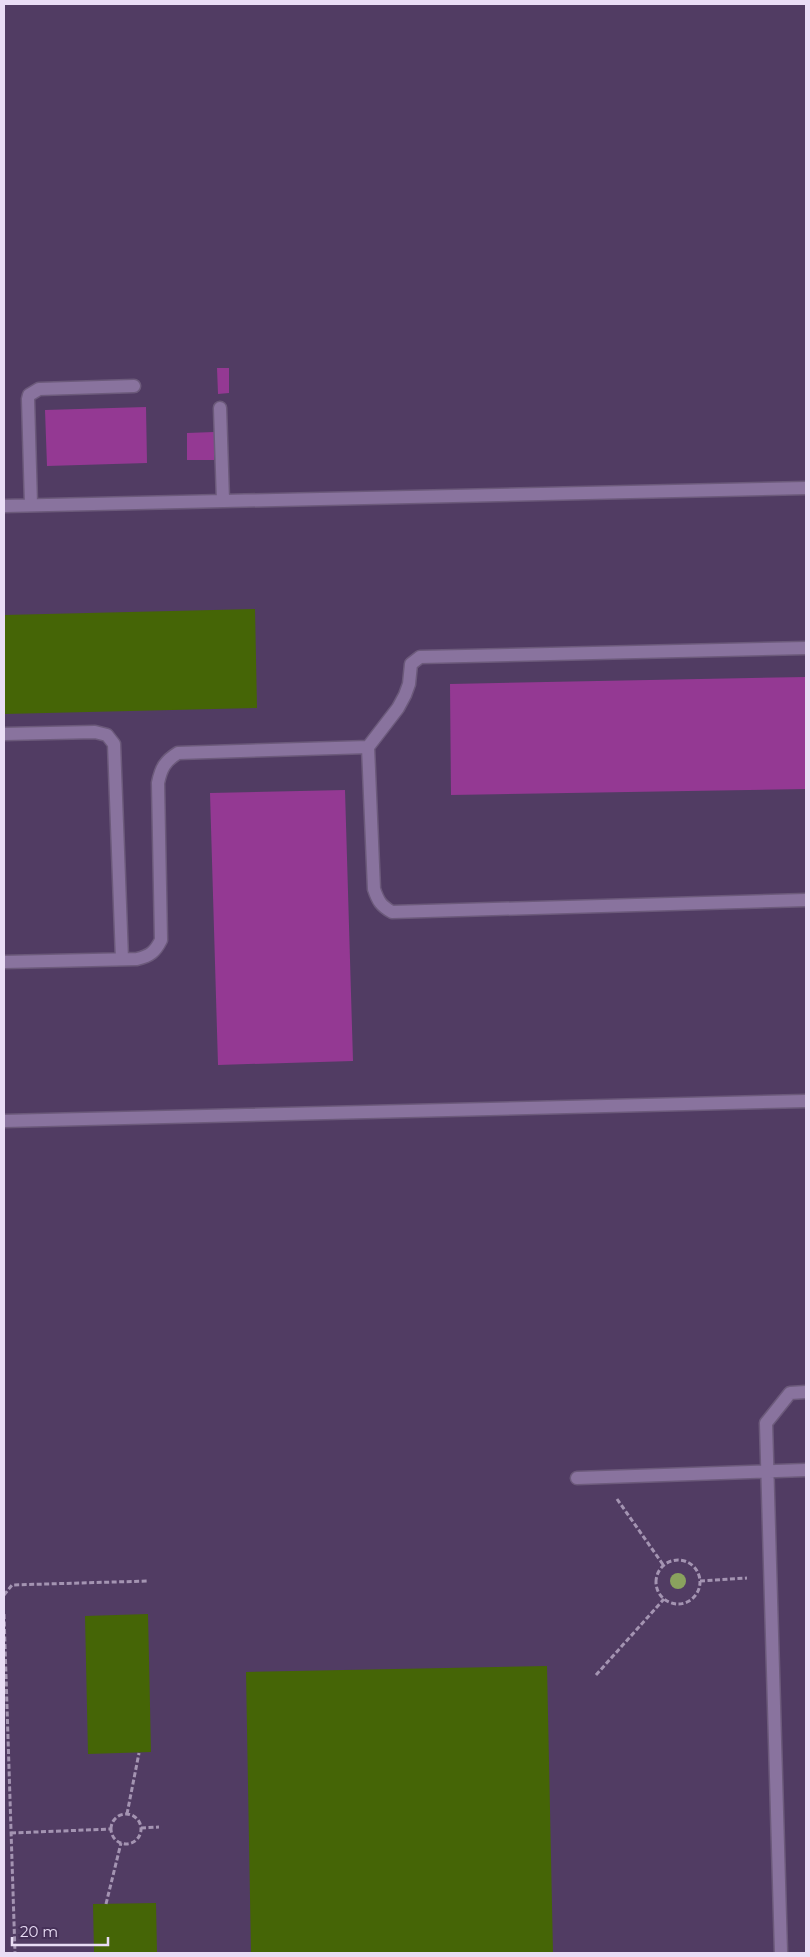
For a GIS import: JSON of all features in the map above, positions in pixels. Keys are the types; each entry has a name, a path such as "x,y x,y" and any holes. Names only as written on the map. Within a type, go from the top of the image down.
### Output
{"lane":[{"path":"31,505 29,395 39,389 134,386"},
{"path":"220,408 223,501"},
{"path":"4,506 806,488"},
{"path":"806,648 420,657 411,664 409,684 398,708 368,747 374,889 378,901 383,908 392,912 806,900"},
{"path":"4,734 95,732 107,735 114,744 122,959"},
{"path":"4,962 122,959 148,956 156,950 161,940 158,783 161,769 168,759 178,753 368,747"},
{"path":"4,1121 806,1101"},
{"path":"781,1953 766,1423 790,1392 806,1392"},
{"path":"576,1478 806,1470"}],"path":[{"path":"603,1477 664,1566"},
{"path":"672,1561 687,1562 698,1571 700,1581 698,1592 689,1602 675,1604 664,1599 658,1591 656,1584 657,1576 664,1566 672,1561"},
{"path":"700,1581 771,1576"},
{"path":"4,1595 12,1585 148,1581"},
{"path":"596,1675 664,1599"},
{"path":"4,1614 15,1953"},
{"path":"127,1814 139,1753"},
{"path":"127,1814 137,1819 141,1828 135,1840 121,1843 113,1837 111,1829 115,1818 127,1814"},
{"path":"141,1828 159,1827"},
{"path":"11,1833 111,1829"},
{"path":"106,1904 121,1843"}],"green space":[{"path":"255,609 257,708 4,714 4,615"},
{"path":"148,1614 151,1752 88,1754 85,1616"},
{"path":"547,1666 553,1953 251,1953 246,1672"},
{"path":"156,1903 157,1953 94,1953 93,1904"}],"building":[{"path":"217,368 229,368 229,393 218,394"},
{"path":"146,407 147,463 47,466 45,410"},
{"path":"214,432 214,460 187,460 187,433"},
{"path":"806,677 806,789 451,795 450,684"},
{"path":"345,790 353,1061 218,1065 210,793"}]}
